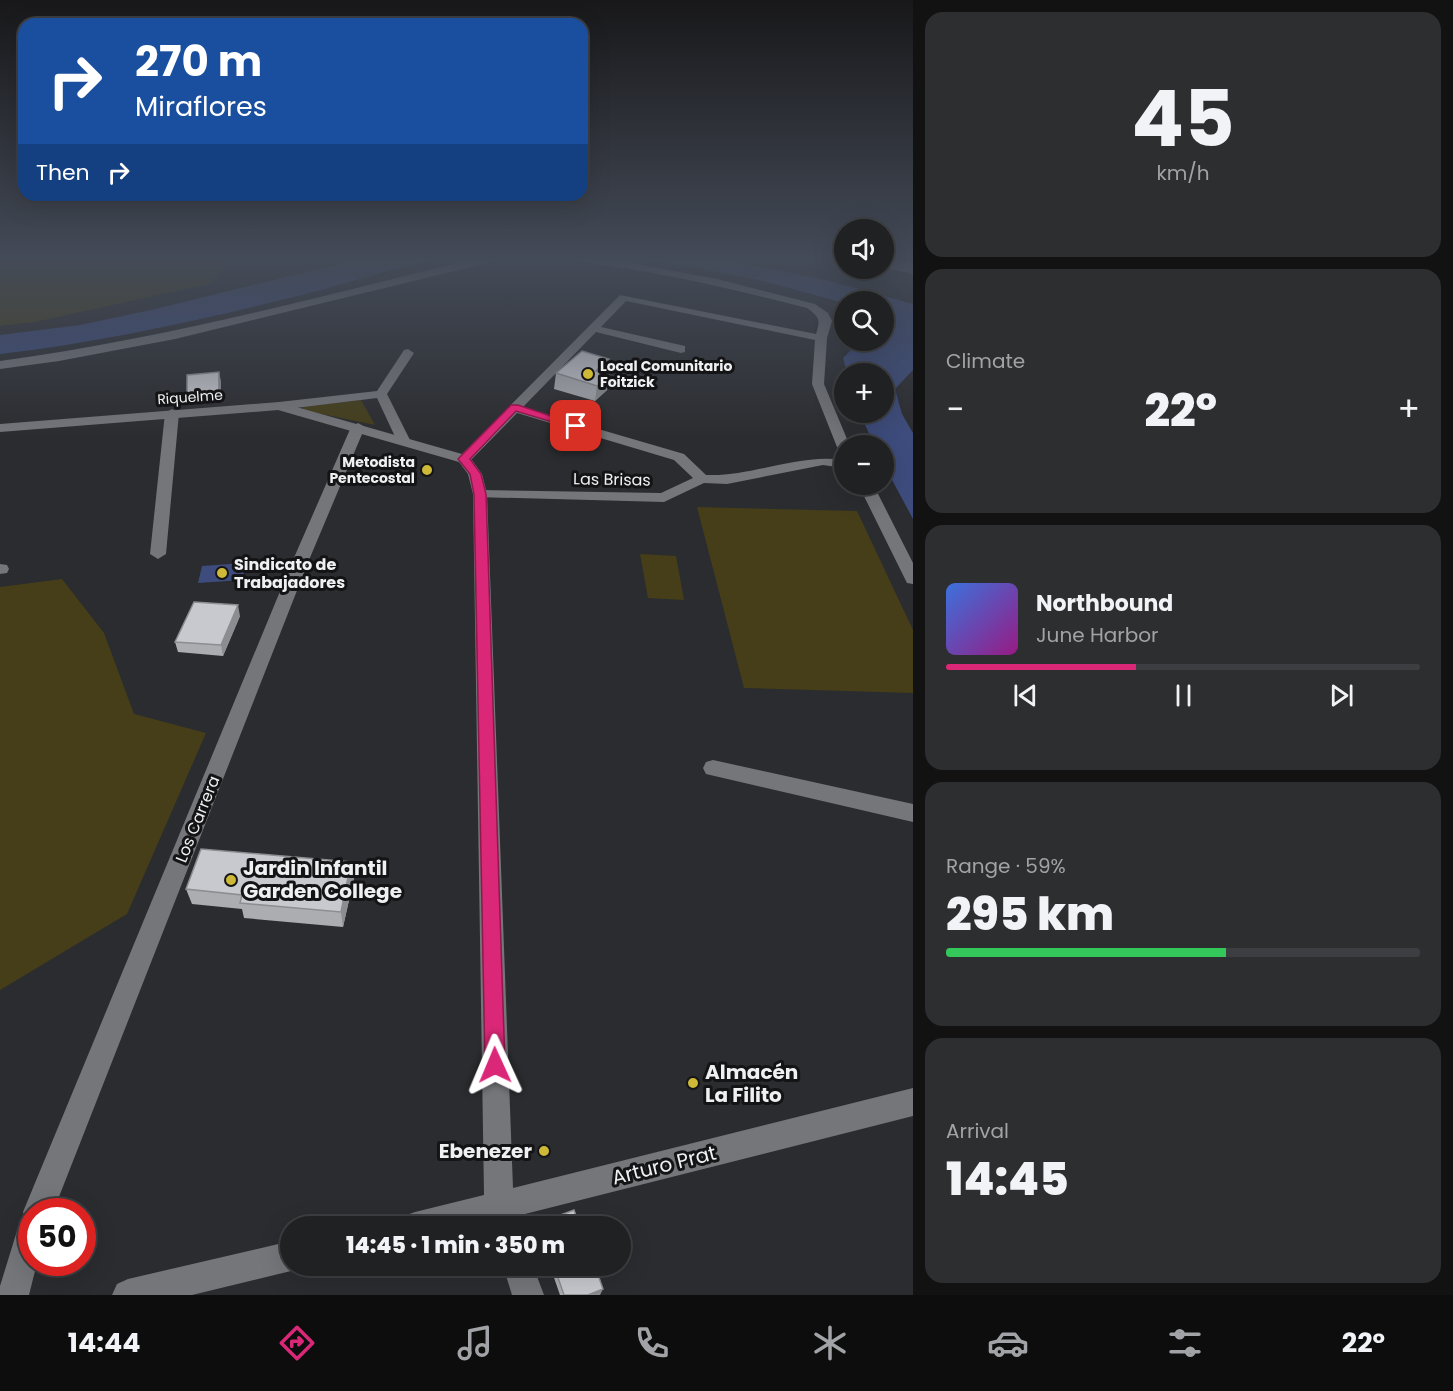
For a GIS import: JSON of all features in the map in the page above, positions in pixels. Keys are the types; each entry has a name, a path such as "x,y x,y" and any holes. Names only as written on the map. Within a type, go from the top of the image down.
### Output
{"street":[{"path":"0,365 60,358 190,333 248,318"},
{"path":"464,459 603,318"},
{"path":"727,318 821,338"},
{"path":"826,318 821,338 818,384 839,435"},
{"path":"593,328 681,349"},
{"path":"403,440 381,394 408,353"},
{"name":"Riquelme","path":"0,428 279,406 381,394"},
{"path":"279,406 464,459 475,474 480,494 502,1216"},
{"path":"514,408 679,456 702,479"},
{"path":"158,554 172,413"},
{"name":"Los Carrera","path":"44,1198 301,560 358,427"},
{"name":"Las Brisas","path":"480,494 664,498 702,479 727,480 823,461 834,463"},
{"path":"871,495 913,579"},
{"path":"713,768 913,813"},
{"name":"Arturo Prat","path":"506,1216 913,1102"},
{"path":"128,1295 280,1259"},
{"path":"13,1295 18,1276"},
{"path":"521,1276 528,1295"}],"shaded area":[{"path":"0,318 51,318 35,322 0,326"},
{"path":"361,400 375,425 303,410 303,407"},
{"path":"697,507 857,511 913,630 913,693 744,688"},
{"path":"640,554 676,556 684,600 648,598"},
{"path":"62,579 104,633 134,714 206,733 127,914 0,990 0,587"}],"water":[{"path":"111,318 203,318 77,343 0,354 0,335 80,325"},
{"path":"894,318 913,318 913,370 895,389 902,414 913,433 913,519 894,484 894,435 870,435 864,423 894,423 894,363 844,363 843,358 850,351 894,351"},
{"name":"Sindicato de Trabajadores","path":"245,563 243,580 198,583 202,566"}],"building":[{"path":"582,351 609,359 596,371 609,375 597,386 556,373"},
{"path":"219,372 219,391 187,394 187,375"},
{"path":"194,602 238,605 221,645 175,642"},
{"path":"201,849 351,862 341,912 240,903 242,895 186,889"},
{"path":"574,1210 576,1216 558,1216"},
{"path":"557,1276 598,1276 603,1289 588,1295 564,1295"}],"place":[{"name":"Local Comunitario Foitzick","path":"588,374"},
{"name":"Metodista Pentecostal","path":"427,470"},
{"name":"Sindicato de Trabajadores","path":"222,573"},
{"name":"Jardin Infantil Garden College","path":"231,880"},
{"name":"Almacén La Filito","path":"693,1083"},
{"name":"Ebenezer","path":"544,1151"}],"route":[{"path":"495,1065 480,494 475,474 464,459 514,408 576,426"}]}
